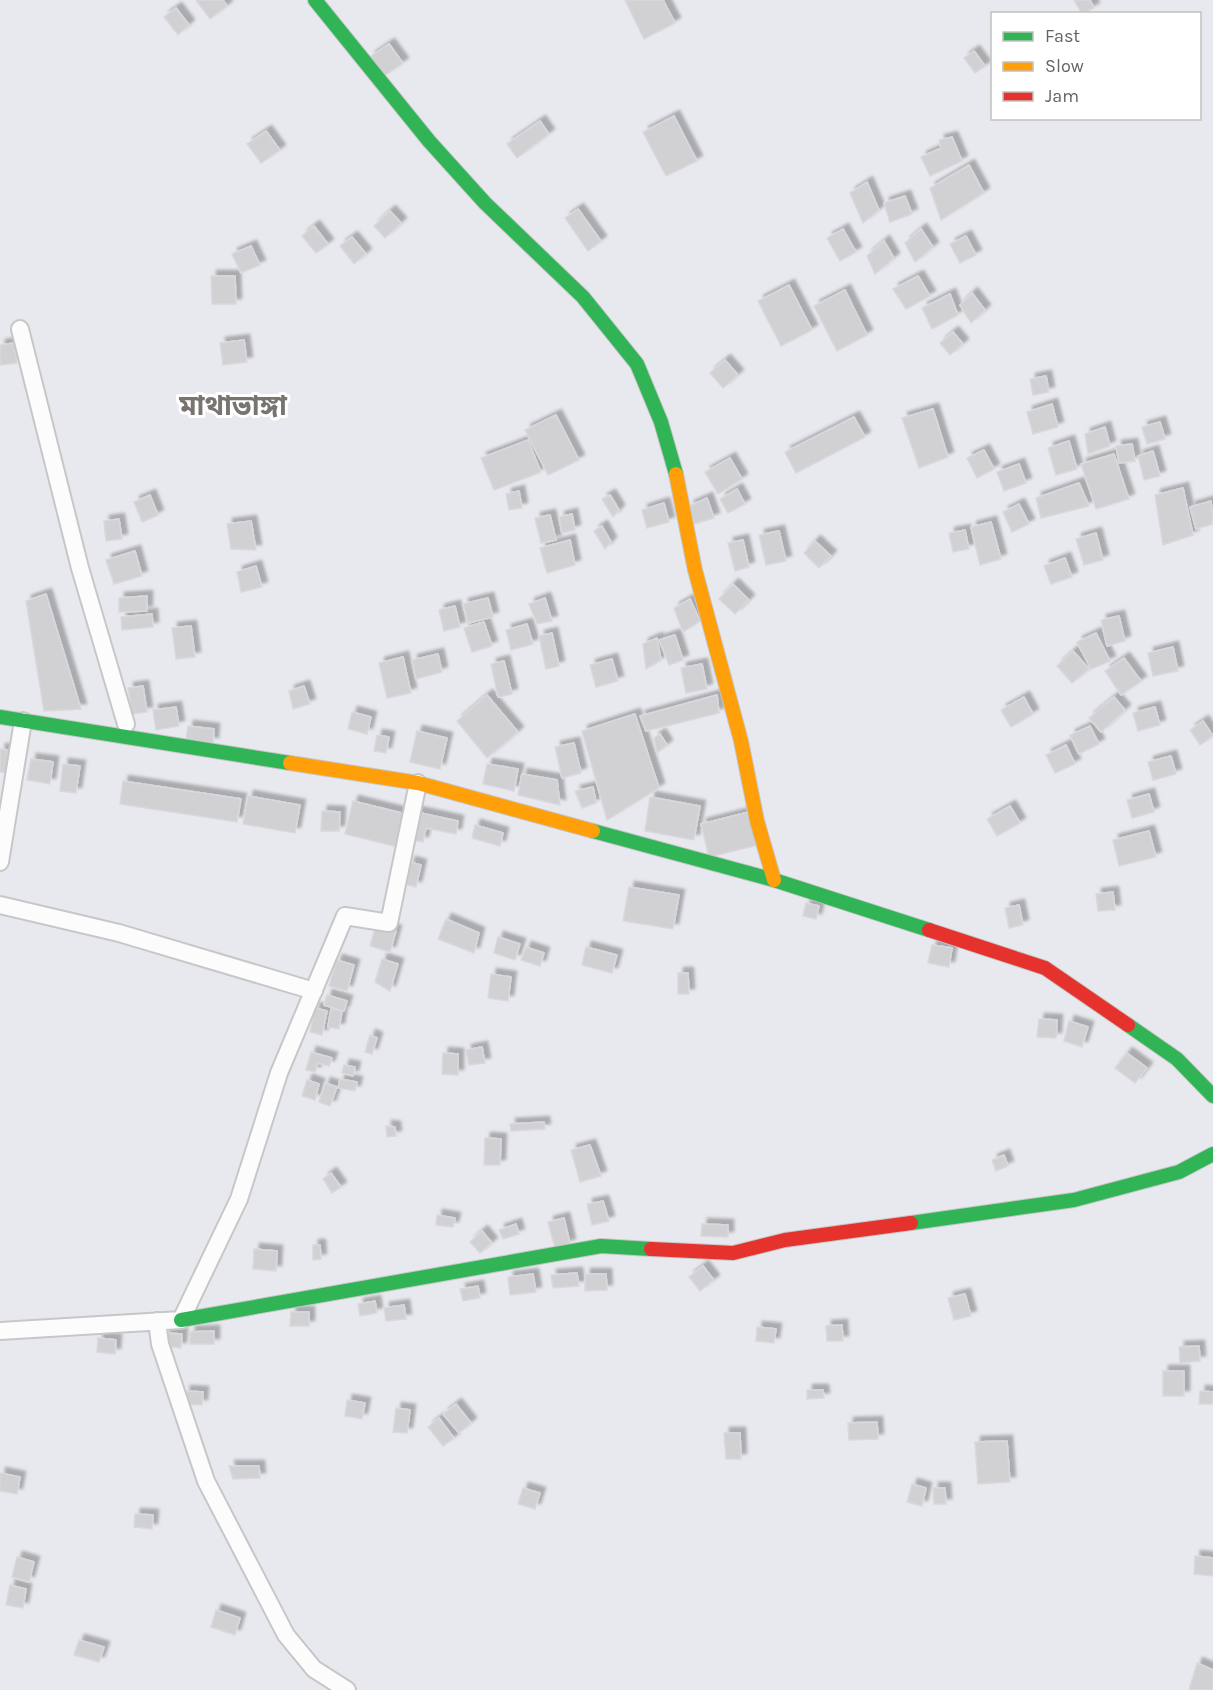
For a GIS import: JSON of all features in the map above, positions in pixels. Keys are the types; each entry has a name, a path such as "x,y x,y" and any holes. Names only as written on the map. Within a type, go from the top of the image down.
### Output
{"street":[{"path":"315,0 429,141 485,203 583,297 637,364 661,422 676,478 695,570 741,741 757,821 774,880"},
{"path":"20,329 80,568 126,724"},
{"path":"0,717 418,783 774,880 1045,968 1177,1059 1213,1096"},
{"path":"0,862 23,721"},
{"path":"181,1320 239,1199 279,1073 345,916 389,923 418,783"},
{"path":"0,905 119,933 314,991"},
{"path":"0,1331 181,1320 601,1246 733,1253 785,1240 1074,1200 1179,1172 1213,1154"},
{"path":"157,1321 160,1344 206,1481 286,1635 314,1669 347,1690"}],"building":[{"path":"196,0 223,0 227,6 210,19"},
{"path":"625,0 663,0 675,23 644,39"},
{"path":"1074,0 1090,0 1094,8 1081,12"},
{"path":"176,8 189,25 178,35 164,17"},
{"path":"389,44 403,63 384,76 370,57"},
{"path":"974,51 985,66 975,73 964,58"},
{"path":"674,116 697,161 666,176 643,132"},
{"path":"540,121 549,134 517,158 507,144"},
{"path":"266,131 280,150 261,163 247,144"},
{"path":"952,137 962,161 930,176 921,157 941,148 939,140"},
{"path":"969,165 984,193 941,220 930,188"},
{"path":"867,182 879,210 863,223 850,193"},
{"path":"905,196 912,214 890,222 884,203"},
{"path":"578,209 601,241 588,251 565,218"},
{"path":"390,211 401,223 385,238 374,226"},
{"path":"314,226 328,244 316,253 302,236"},
{"path":"843,229 856,252 840,261 827,238"},
{"path":"921,229 933,247 915,262 905,243"},
{"path":"966,236 976,255 960,263 950,244"},
{"path":"352,237 366,254 354,264 340,246"},
{"path":"884,241 894,258 875,274 867,256"},
{"path":"251,246 260,265 241,273 232,254"},
{"path":"211,276 235,276 236,304 212,304"},
{"path":"918,276 930,296 906,309 893,289"},
{"path":"789,285 812,330 781,346 758,301"},
{"path":"845,290 867,335 837,351 814,306"},
{"path":"972,293 985,310 971,323 960,305"},
{"path":"950,294 958,315 932,329 922,308"},
{"path":"953,332 963,344 950,355 940,343"},
{"path":"244,340 247,362 223,365 220,343"},
{"path":"14,343 17,363 0,365 0,345"},
{"path":"725,360 738,375 723,388 710,373"},
{"path":"1046,376 1049,392 1033,395 1030,379"},
{"path":"1052,404 1058,427 1033,434 1027,412"},
{"path":"933,409 948,457 919,468 902,418"},
{"path":"556,415 579,460 548,475 525,430"},
{"path":"854,417 865,437 796,473 785,452"},
{"path":"1160,422 1165,439 1147,444 1142,427"},
{"path":"1105,427 1110,446 1088,454 1085,434"},
{"path":"528,440 541,472 494,490 481,458"},
{"path":"1069,441 1077,469 1056,475 1048,448"},
{"path":"1132,444 1135,461 1119,463 1116,446"},
{"path":"984,450 994,469 977,478 967,458"},
{"path":"1153,451 1160,476 1144,480 1138,456"},
{"path":"1114,454 1129,499 1096,509 1081,464"},
{"path":"730,458 742,479 718,494 705,472"},
{"path":"1019,464 1026,483 1004,491 997,472"},
{"path":"1079,483 1089,506 1041,518 1036,498"},
{"path":"1183,488 1193,535 1163,545 1155,495"},
{"path":"737,489 745,504 728,513 720,499"},
{"path":"519,491 522,508 509,510 506,494"},
{"path":"150,495 158,515 142,522 134,502"},
{"path":"610,495 619,510 613,517 602,499"},
{"path":"707,498 714,518 694,524 689,506"},
{"path":"1211,501 1213,524 1196,529 1190,507"},
{"path":"664,503 669,522 647,528 642,510"},
{"path":"1019,504 1029,524 1012,532 1003,512"},
{"path":"572,514 575,530 562,533 559,517"},
{"path":"550,515 556,540 541,543 535,518"},
{"path":"119,519 122,539 106,541 104,521"},
{"path":"251,521 256,550 231,549 227,524"},
{"path":"991,522 1001,559 980,565 971,527"},
{"path":"602,526 611,542 605,549 594,531"},
{"path":"965,530 969,549 953,552 949,533"},
{"path":"779,531 786,561 766,565 759,535"},
{"path":"1096,533 1103,560 1084,565 1076,539"},
{"path":"570,540 575,565 547,573 540,548"},
{"path":"743,540 749,567 735,571 728,543"},
{"path":"815,541 831,556 819,568 804,553"},
{"path":"135,551 142,576 114,584 106,560"},
{"path":"1065,558 1072,577 1051,584 1044,566"},
{"path":"256,566 262,587 241,592 237,572"},
{"path":"733,584 749,600 735,614 719,599"},
{"path":"46,594 81,709 44,711 26,601"},
{"path":"147,596 147,611 119,612 119,598"},
{"path":"488,598 493,617 468,623 463,604"},
{"path":"545,598 552,621 537,624 529,604"},
{"path":"690,599 700,621 683,632 674,608"},
{"path":"455,606 460,627 444,631 439,610"},
{"path":"152,614 153,627 122,630 121,617"},
{"path":"1119,616 1125,641 1107,646 1101,620"},
{"path":"484,622 492,646 472,652 464,628"},
{"path":"527,624 533,644 511,650 506,630"},
{"path":"191,626 195,657 176,659 172,628"},
{"path":"552,633 559,666 546,669 539,636"},
{"path":"1096,633 1110,661 1091,669 1077,642"},
{"path":"675,635 683,660 669,665 659,640"},
{"path":"657,638 661,660 646,669 643,644"},
{"path":"1173,647 1178,671 1153,676 1148,653"},
{"path":"1073,651 1089,669 1072,683 1057,666"},
{"path":"438,654 442,672 416,679 412,660"},
{"path":"403,657 411,693 387,698 379,663"},
{"path":"1124,658 1141,681 1121,695 1105,671"},
{"path":"612,659 618,681 596,687 590,665"},
{"path":"504,661 512,694 498,697 491,664"},
{"path":"702,664 707,689 686,693 681,668"},
{"path":"143,686 147,712 132,714 128,688"},
{"path":"304,686 310,704 293,709 289,691"},
{"path":"487,695 518,732 487,758 457,721"},
{"path":"717,695 719,713 646,731 640,716"},
{"path":"1024,697 1033,714 1011,727 1001,710"},
{"path":"1114,697 1125,710 1101,732 1089,718"},
{"path":"176,707 179,726 156,730 153,710"},
{"path":"1155,707 1160,725 1138,731 1133,713"},
{"path":"352,712 371,717 367,734 348,729"},
{"path":"635,714 659,788 607,820 582,731"},
{"path":"1203,721 1213,736 1200,745 1190,730"},
{"path":"188,726 214,729 213,743 186,740"},
{"path":"1090,726 1099,744 1079,754 1070,735"},
{"path":"417,731 447,738 440,769 410,762"},
{"path":"660,734 667,745 657,753 654,738"},
{"path":"377,735 389,737 386,753 374,751"},
{"path":"574,743 581,773 562,778 555,747"},
{"path":"1066,745 1075,764 1055,773 1046,755"},
{"path":"0,749 13,751 9,773 0,772"},
{"path":"1171,756 1176,774 1153,780 1148,762"},
{"path":"31,759 53,762 50,784 27,780"},
{"path":"63,764 80,766 76,793 60,791"},
{"path":"487,764 518,769 514,791 483,784"},
{"path":"522,774 557,780 560,805 518,795"},
{"path":"123,781 241,799 237,822 120,804"},
{"path":"593,787 596,803 582,808 575,791"},
{"path":"1149,794 1154,812 1132,818 1127,800"},
{"path":"248,796 300,805 295,833 243,824"},
{"path":"650,797 700,806 694,840 645,831"},
{"path":"353,801 406,814 398,847 345,834"},
{"path":"1010,806 1020,823 997,836 987,819"},
{"path":"322,811 340,812 339,831 321,831"},
{"path":"416,812 458,821 456,834 426,828 423,842 411,840"},
{"path":"749,812 758,845 709,857 701,824"},
{"path":"475,825 503,833 500,846 472,838"},
{"path":"1149,831 1156,857 1119,866 1113,840"},
{"path":"410,862 421,865 416,887 405,884"},
{"path":"629,887 679,895 673,929 623,921"},
{"path":"1113,892 1115,910 1098,911 1096,894"},
{"path":"806,903 819,906 816,919 803,916"},
{"path":"1019,905 1023,925 1009,928 1005,908"},
{"path":"446,919 479,933 474,953 438,939"},
{"path":"376,925 396,931 390,952 370,946"},
{"path":"498,937 520,944 515,960 494,953"},
{"path":"932,945 952,948 949,967 928,963"},
{"path":"526,947 544,953 540,966 521,960"},
{"path":"586,947 617,955 612,973 582,965"},
{"path":"382,959 398,964 390,991 375,982"},
{"path":"337,960 354,965 347,991 329,986"},
{"path":"678,973 688,973 689,994 678,994"},
{"path":"491,974 511,977 508,1001 488,998"},
{"path":"327,995 347,1001 344,1011 324,1005"},
{"path":"315,1008 327,1011 322,1035 310,1032"},
{"path":"331,1009 342,1011 339,1029 328,1027"},
{"path":"1039,1019 1057,1020 1056,1038 1037,1037"},
{"path":"1069,1021 1088,1027 1082,1047 1064,1041"},
{"path":"370,1035 377,1038 372,1054 365,1052"},
{"path":"482,1047 485,1063 469,1065 466,1050"},
{"path":"311,1052 332,1058 329,1066 318,1063 315,1072 306,1070"},
{"path":"443,1053 458,1054 458,1075 442,1074"},
{"path":"1127,1053 1147,1068 1135,1083 1115,1068"},
{"path":"344,1065 355,1067 353,1076 342,1073"},
{"path":"340,1079 357,1082 355,1091 338,1088"},
{"path":"307,1080 319,1084 315,1100 302,1096"},
{"path":"325,1083 337,1087 330,1106 319,1102"},
{"path":"544,1122 545,1129 511,1131 510,1124"},
{"path":"386,1126 395,1127 396,1136 387,1137"},
{"path":"485,1138 501,1139 500,1165 484,1165"},
{"path":"590,1145 601,1176 580,1182 571,1150"},
{"path":"1004,1155 1008,1166 996,1171 992,1160"},
{"path":"331,1173 341,1187 332,1193 323,1179"},
{"path":"603,1201 609,1221 592,1225 587,1204"},
{"path":"437,1215 455,1218 453,1227 436,1225"},
{"path":"564,1218 570,1244 555,1248 548,1222"},
{"path":"516,1224 519,1234 503,1239 499,1230"},
{"path":"702,1224 728,1225 728,1237 701,1236"},
{"path":"482,1231 492,1243 480,1253 470,1242"},
{"path":"313,1245 320,1245 321,1259 313,1260"},
{"path":"254,1249 277,1251 276,1271 253,1269"},
{"path":"703,1266 714,1280 700,1291 689,1277"},
{"path":"577,1273 579,1286 553,1288 551,1275"},
{"path":"533,1274 536,1292 510,1295 508,1277"},
{"path":"585,1274 606,1274 607,1290 585,1291"},
{"path":"478,1286 480,1298 463,1301 460,1289"},
{"path":"965,1294 971,1316 954,1320 948,1298"},
{"path":"375,1301 377,1313 360,1316 358,1304"},
{"path":"404,1305 406,1319 386,1321 384,1308"},
{"path":"291,1312 309,1312 309,1326 290,1326"},
{"path":"842,1325 843,1341 827,1341 826,1326"},
{"path":"757,1327 776,1329 774,1343 756,1341"},
{"path":"214,1331 214,1344 190,1344 190,1332"},
{"path":"165,1333 182,1334 181,1348 164,1346"},
{"path":"98,1338 116,1340 115,1354 97,1352"},
{"path":"1199,1346 1200,1361 1180,1363 1179,1347"},
{"path":"1163,1371 1184,1371 1184,1396 1163,1396"},
{"path":"807,1390 823,1390 824,1398 807,1399"},
{"path":"185,1391 203,1392 202,1405 184,1404"},
{"path":"1200,1391 1213,1392 1213,1404 1199,1404"},
{"path":"347,1400 365,1403 362,1419 345,1416"},
{"path":"456,1404 471,1423 459,1433 443,1414"},
{"path":"396,1408 410,1410 407,1433 393,1432"},
{"path":"439,1418 454,1438 443,1446 428,1427"},
{"path":"877,1422 878,1439 849,1440 848,1423"},
{"path":"724,1433 740,1433 741,1459 726,1459"},
{"path":"1007,1441 1010,1482 978,1484 975,1442"},
{"path":"229,1466 259,1466 260,1478 233,1479"},
{"path":"0,1473 20,1477 17,1494 0,1491"},
{"path":"912,1484 926,1488 922,1506 907,1502"},
{"path":"523,1488 540,1493 535,1509 518,1504"},
{"path":"933,1488 945,1488 946,1504 934,1504"},
{"path":"135,1514 153,1515 152,1529 134,1527"},
{"path":"1195,1556 1213,1558 1213,1576 1194,1574"},
{"path":"17,1557 34,1562 29,1582 12,1577"},
{"path":"10,1585 26,1589 23,1608 6,1605"},
{"path":"216,1610 240,1618 235,1635 211,1627"},
{"path":"79,1640 104,1647 99,1662 74,1655"},
{"path":"1197,1663 1213,1670 1213,1690 1189,1690"}],"traffic: fast":[{"path":"315,0 429,141 485,203 583,297 637,364 661,422 676,474"},
{"path":"0,717 290,763"},
{"path":"593,831 774,880 929,930"},
{"path":"1128,1025 1177,1059 1213,1096"},
{"path":"911,1223 1074,1200 1179,1172 1213,1154"},
{"path":"181,1320 601,1246 651,1249"}],"traffic: slow":[{"path":"676,474 695,570 741,741 757,821 774,880"},
{"path":"290,763 418,783 593,831"}],"traffic: jam":[{"path":"929,930 1045,968 1128,1025"},
{"path":"651,1249 733,1253 785,1240 911,1223"}],"district":[{"name":"মাথাভাঙ্গা","path":"233,405"}]}
